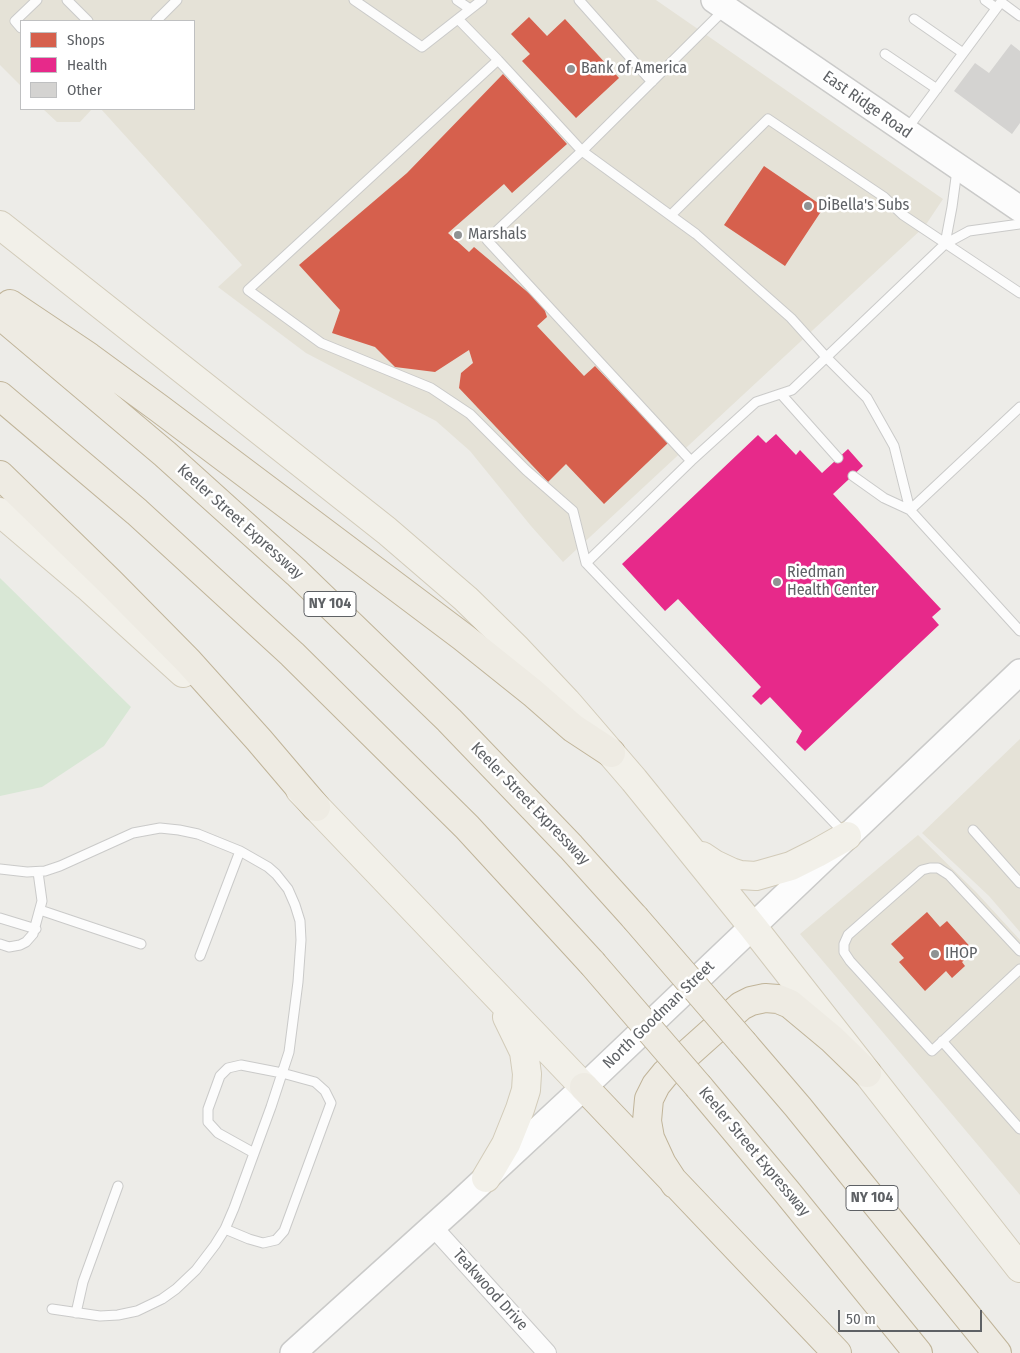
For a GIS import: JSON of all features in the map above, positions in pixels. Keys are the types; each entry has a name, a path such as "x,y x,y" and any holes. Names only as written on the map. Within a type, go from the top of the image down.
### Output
{"highway":[{"path":"0,297 160,408 489,657 573,728 611,753"},
{"name":"Keeler Street Expressway","path":"0,315 172,460 297,573 442,714 571,847 636,918 792,1100 998,1353"},
{"name":"Keeler Street Expressway","path":"0,396 130,507 286,648 448,808 592,963 699,1087 918,1353"},
{"path":"0,475 188,661 316,807"},
{"path":"675,1184 662,1164 650,1138 647,1121 650,1099 656,1085 666,1074 730,1013 740,1006 765,998 778,999 790,1004 832,1039 867,1073"},
{"path":"584,1087 837,1353"}],"main road":[{"name":"East Ridge Road","path":"720,4 1020,210"},
{"path":"0,225 413,552 517,649 566,701 683,840 1020,1268"},
{"path":"0,512 74,574 165,657 316,807 584,1087"},
{"name":"North Goodman Street","path":"293,1353 584,1087 1020,672"},
{"path":"683,840 714,864 731,872 749,876 791,866 846,836"},
{"path":"486,1178 500,1156 516,1121 524,1098 527,1074 524,1052 517,1035 491,990"}],"street":[{"name":"Teakwood Drive","path":"433,1227 546,1353"}],"lane":[{"path":"20,27 14,21 37,0"},
{"path":"67,0 87,20"},
{"path":"157,20 176,0"},
{"path":"354,0 422,47 482,0"},
{"path":"457,0 470,9"},
{"path":"579,0 652,82"},
{"path":"985,0 996,8"},
{"path":"905,132 1000,2 1020,16"},
{"path":"691,460 487,240 652,82 720,4"},
{"path":"458,19 582,151 696,234 792,318 827,358 867,398 894,446 910,510"},
{"path":"914,19 963,53"},
{"path":"885,54 936,89"},
{"path":"498,60 248,290 321,343 430,388 470,414 526,470 573,511 586,563 846,836"},
{"path":"671,215 768,119 884,197 903,215 1020,293"},
{"path":"945,244 957,167"},
{"path":"586,563 691,460 756,402 792,390 945,244 970,231 1020,224"},
{"path":"780,394 838,458"},
{"path":"910,510 1020,407"},
{"path":"853,476 884,498 910,510 1020,631"},
{"path":"0,869 16,872 38,872 60,866 122,837 152,829 170,828 188,831 240,851 260,861 276,874 292,896 300,921 300,961 291,1039 282,1073 225,1229 209,1254 190,1276 162,1299 137,1310 118,1315 100,1316 52,1309"},
{"path":"973,830 1020,883"},
{"path":"200,956 240,851"},
{"path":"1020,951 949,876 938,868 922,870 848,935 844,944 844,952 850,961 932,1051 1020,969"},
{"path":"0,944 9,947 20,945 30,938 36,929 42,893 38,872"},
{"path":"40,910 141,944"},
{"path":"0,918 36,929"},
{"path":"942,1041 1020,1129"},
{"path":"225,1229 263,1243 276,1240 284,1230 331,1103 326,1091 315,1082 254,1066 241,1065 228,1068 220,1076 208,1109 208,1122 218,1133 254,1152"},
{"path":"76,1313 83,1282 118,1186"}],"shaded area":[{"path":"0,0 656,0 943,199 925,226 563,562 470,451 436,421 306,353 218,287 242,265 102,110 195,110 195,20 20,20 20,85 0,65"},
{"path":"44,110 91,110 80,122 57,122"},
{"path":"1020,739 1020,932 989,896 922,833"},
{"path":"918,835 976,892 1020,940 1020,1195 800,934"}],"green space":[{"path":"0,578 131,707 104,746 42,787 0,796"}],"building: Shops":[{"name":"Bank of America","path":"529,17 547,36 565,19 619,78 576,118 522,61 530,54 511,34"},
{"path":"503,74 567,144 512,193 504,184 448,233 469,252 474,247 543,305 547,317 537,326 584,376 595,366 668,443 604,504 566,464 548,482 459,388 461,373 473,363 469,350 435,372 395,367 375,347 332,333 340,310 299,265 407,173"},
{"path":"764,166 824,207 785,266 724,225"},
{"name":"IHOP","path":"927,912 940,927 947,921 974,951 962,962 965,966 952,978 946,971 925,991 899,962 904,958 891,944"}],"building: Health":[{"name":"Riedman Health Center","path":"776,434 796,455 800,450 822,473 848,449 863,466 833,494 941,609 932,617 939,625 805,751 796,742 802,731 770,697 761,705 752,696 761,687 678,599 665,611 622,564 758,435 766,443"}],"building: Other":[{"path":"1011,44 1020,51 1020,123 1012,134 954,91 975,63 989,73"}],"place":[{"name":"Bank of America","path":"571,69"},
{"name":"DiBella's Subs","path":"808,206"},
{"name":"Marshals","path":"458,235"},
{"name":"Riedman Health Center","path":"777,582"},
{"name":"IHOP","path":"935,954"}]}
